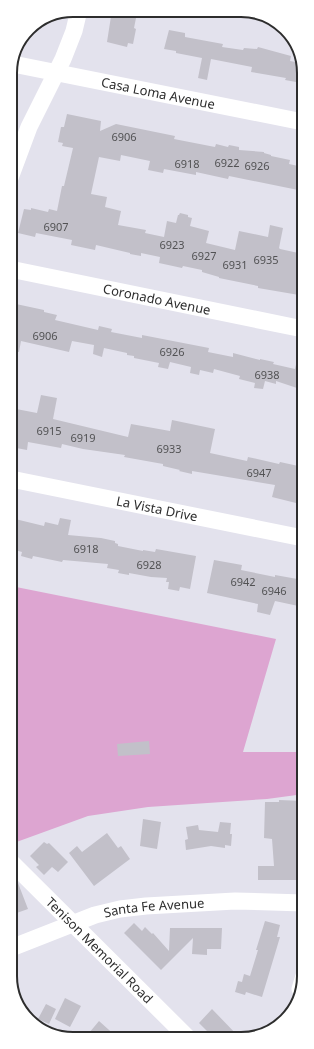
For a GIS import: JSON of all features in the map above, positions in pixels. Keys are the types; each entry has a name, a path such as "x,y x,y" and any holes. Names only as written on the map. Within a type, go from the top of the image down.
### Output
{"street":[{"path":"17,159 29,127 56,73 74,31 77,17"},
{"name":"Casa Loma Avenue","path":"18,65 297,121"},
{"name":"Coronado Avenue","path":"17,271 297,328"},
{"name":"La Vista Drive","path":"17,479 297,537"},
{"name":"Tenison Memorial Road","path":"17,868 182,1032"},
{"name":"Santa Fe Avenue","path":"17,946 95,915 120,909 146,906 236,901 297,903"}],"shaded area":[{"path":"17,587 276,639 243,752 297,752 297,795 267,799 148,807 88,816 17,842"}],"building":[{"path":"111,17 136,18 134,28 136,29 133,44 128,43 127,47 107,42"},
{"path":"169,30 185,33 185,37 223,44 222,47 243,50 244,48 257,49 258,47 291,56 290,61 296,62 296,82 285,80 286,78 251,72 252,67 211,59 207,80 198,78 202,58 164,49"},
{"path":"67,114 101,121 100,131 116,124 175,136 174,139 215,147 216,144 228,147 229,145 239,147 239,150 264,152 271,156 290,160 289,164 297,166 297,190 229,176 228,179 196,172 196,175 164,169 163,173 148,170 150,161 121,155 120,161 99,157 91,194 107,197 105,207 121,211 118,225 146,230 145,233 164,237 167,221 176,223 180,213 188,215 188,217 192,218 190,226 209,231 206,243 235,250 239,231 268,237 270,225 283,228 279,248 297,253 297,295 258,288 258,286 219,278 202,272 202,270 183,266 182,268 159,263 160,257 141,253 141,256 130,254 96,245 95,250 71,245 72,240 36,233 35,237 18,233 24,209 31,210 31,208 48,212 49,209 57,211 62,186 64,186 73,148 62,146 63,143 58,142 61,127 64,127"},
{"path":"17,304 44,310 44,312 57,315 55,320 98,330 99,326 112,329 111,332 142,338 142,335 209,348 208,352 233,357 233,353 274,362 273,364 295,369 297,360 297,388 276,381 276,384 265,381 263,389 254,388 255,383 239,379 240,376 214,369 213,373 200,370 199,375 190,373 191,367 170,362 168,369 158,367 159,363 134,358 134,356 127,355 127,353 104,348 102,357 93,354 94,345 72,341 69,352 21,341 19,352 17,352"},
{"path":"41,395 57,398 53,419 128,437 131,424 170,431 172,420 215,429 210,453 247,461 248,457 279,464 280,462 297,466 297,503 272,497 275,485 192,471 192,474 163,466 163,464 124,457 125,455 83,449 62,444 61,448 28,442 27,450 17,448 17,409 37,413"},
{"path":"60,518 71,520 68,535 101,538 115,541 118,546 143,551 155,552 156,549 196,556 190,589 180,587 179,591 168,589 169,582 166,582 167,578 118,573 119,570 107,568 108,564 63,560 62,562 33,556 32,559 21,556 22,552 17,551 17,519 44,526 45,522 58,525"},
{"path":"214,560 242,565 241,570 275,577 275,575 297,579 297,606 275,601 270,615 257,612 258,604 207,593"},
{"path":"149,741 150,754 118,756 117,744"},
{"path":"279,800 297,801 297,880 258,880 258,866 274,866 272,839 264,838 265,802 279,802"},
{"path":"143,819 161,822 157,849 140,846"},
{"path":"220,822 231,823 231,846 225,845 225,848 211,846 186,850 185,840 188,839 186,827 198,825 199,830 218,832"},
{"path":"107,833 118,848 121,846 130,859 94,886 69,853 77,846 82,852"},
{"path":"44,842 47,844 49,843 68,862 58,872 52,867 44,875 36,867 39,865 30,856"},
{"path":"17,882 18,883 28,909 17,913"},
{"path":"265,921 280,925 277,937 280,937 262,997 246,992 245,995 235,992 238,981 242,982 244,974 250,976"},
{"path":"134,923 142,931 145,927 152,934 153,933 169,951 170,928 222,928 221,949 207,949 207,955 192,954 193,938 161,970 124,933"},
{"path":"65,998 81,1006 70,1027 55,1019"},
{"path":"46,1004 56,1009 49,1024 38,1019"},
{"path":"212,1009 234,1032 208,1032 199,1023"},
{"path":"99,1021 111,1032 90,1032"}]}
